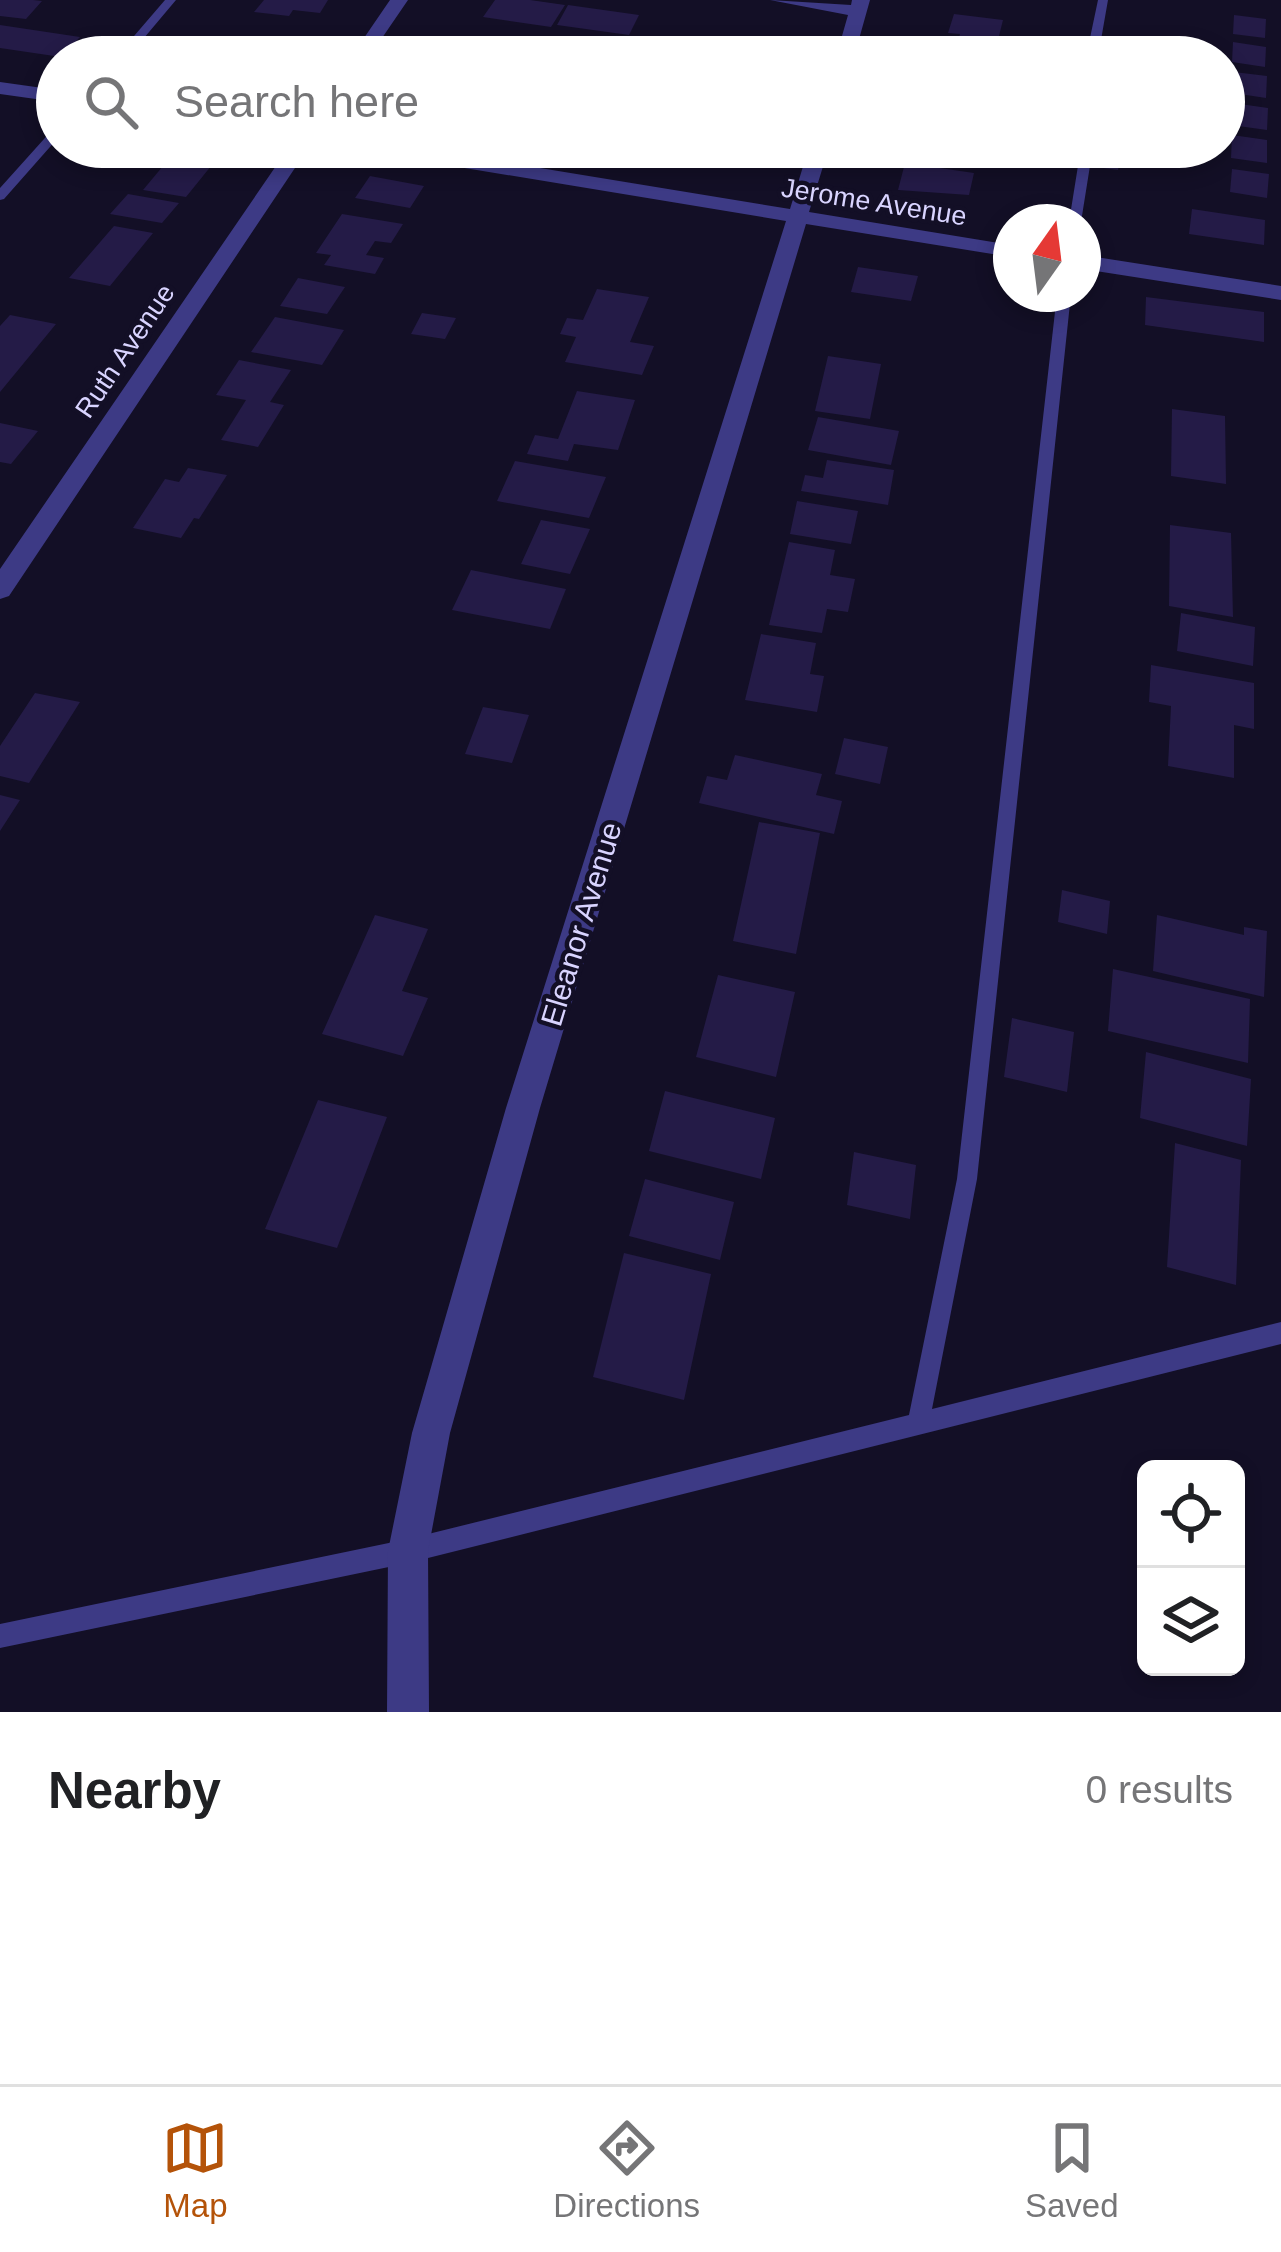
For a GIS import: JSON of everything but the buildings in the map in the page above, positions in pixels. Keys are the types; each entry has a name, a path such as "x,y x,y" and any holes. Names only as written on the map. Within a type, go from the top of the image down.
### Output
{"street":[{"path":"374,36 398,0"},
{"path":"778,0 860,5 851,36"},
{"path":"0,88 36,93"},
{"name":"Ruth Avenue","path":"0,589 10,557 284,168"},
{"name":"Jerome Avenue","path":"500,168 993,248"},
{"name":"Eleanor Avenue","path":"408,1712 408,1551 417,1490 466,1300 813,168"},
{"path":"1101,265 1281,293"}],"lane":[{"path":"140,36 171,0"},
{"path":"1096,36 1102,0"},
{"path":"0,196 36,156"},
{"path":"1078,204 1084,168"},
{"path":"918,1424 967,1179 1062,312"},
{"path":"0,1636 408,1551 1281,1333"}]}
